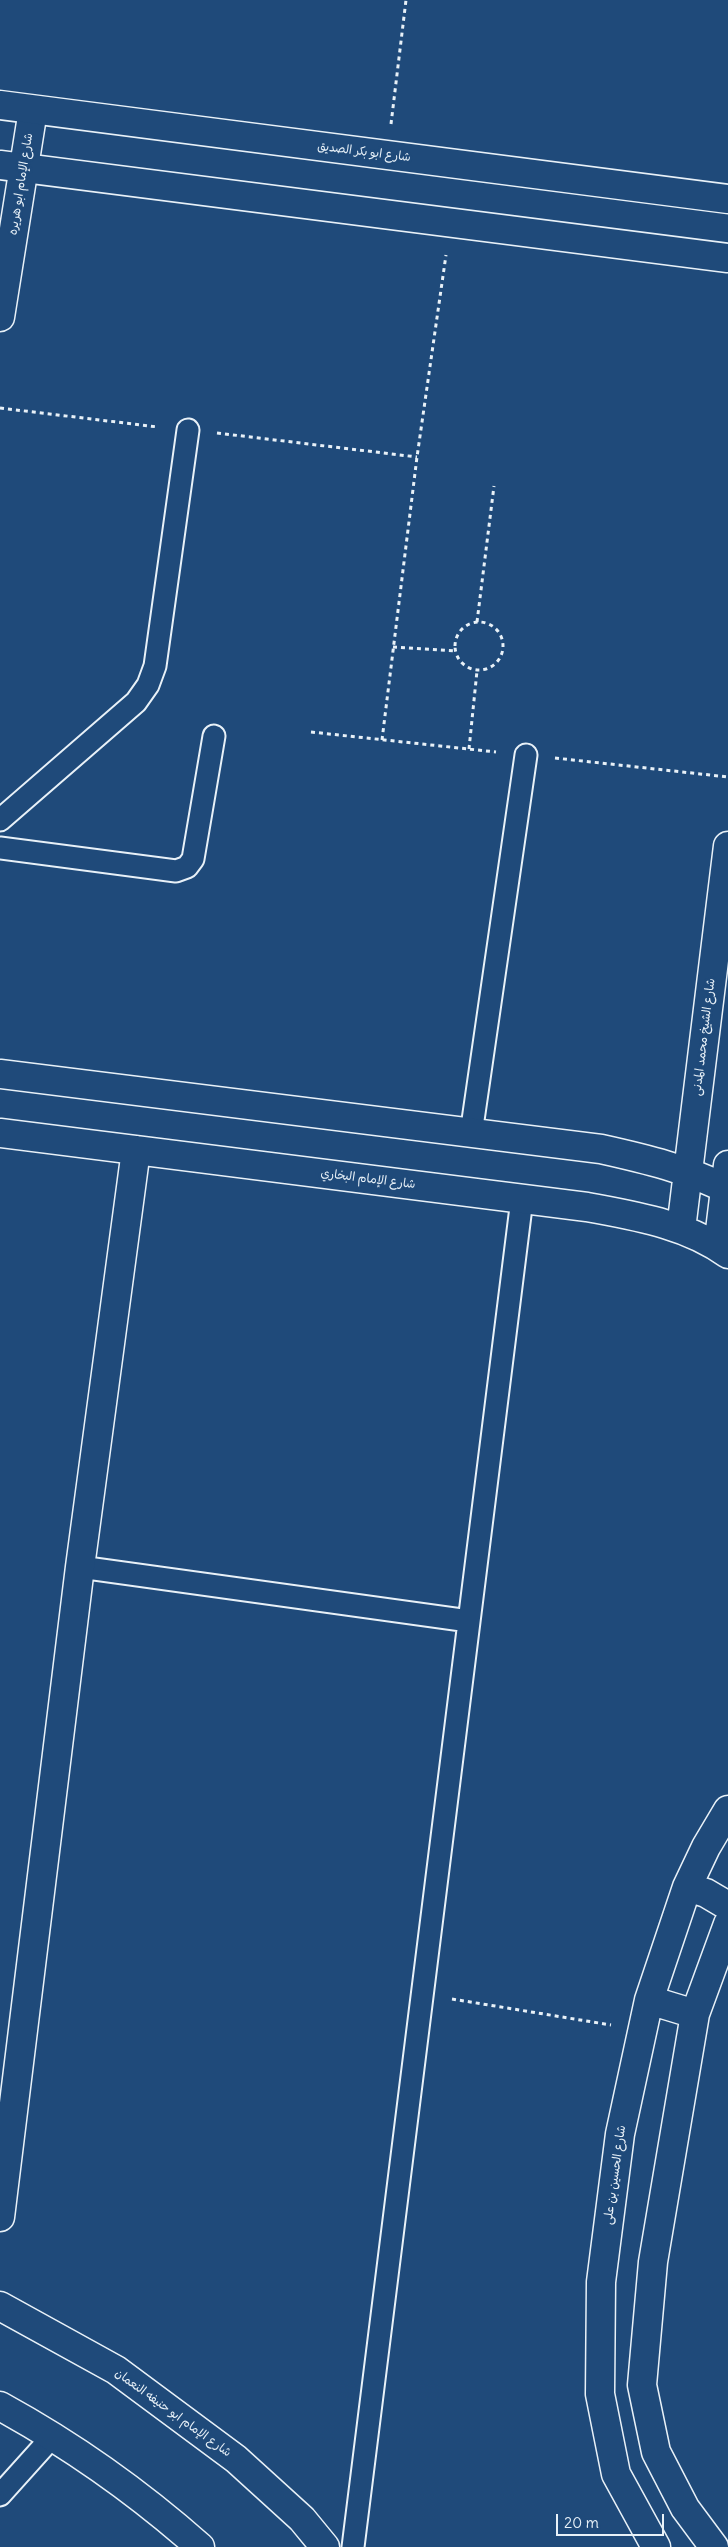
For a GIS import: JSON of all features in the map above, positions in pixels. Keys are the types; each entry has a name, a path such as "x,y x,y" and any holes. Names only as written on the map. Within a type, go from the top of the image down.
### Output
{"street":[{"name":"شارع ابو بكر الصديق","path":"0,105 728,199"},
{"name":"شارع الإمام ابو هريره","path":"0,317 12,167 33,110"},
{"path":"12,167 728,258"},
{"name":"شارع الشيخ محمد المدنى","path":"681,1229 728,846"},
{"path":"0,1074 601,1150 651,1160 727,1182 723,1250"},
{"name":"شارع الإمام البخاري","path":"0,1133 522,1199 637,1217 681,1229 723,1250"},
{"path":"0,2217 80,1567 136,1150"},
{"name":"شارع الحسين بن على","path":"656,2547 616,2474 600,2394 601,2282 620,2134 649,2000 686,1887 710,1839 728,1810"},
{"path":"686,1887 706,1893 728,1906"},
{"path":"714,2547 685,2508 656,2452 642,2385 652,2262 695,2014 728,1924"},
{"path":"649,2000 695,2014"},
{"name":"شارع الإمام ابو حنيفه النعمان","path":"0,2306 116,2370 236,2459 302,2518 325,2547"},
{"path":"0,2406 53,2436 118,2479 200,2547"}],"lane":[{"path":"0,820 136,702 148,685 155,666 188,430"},
{"path":"0,848 176,871 187,867 193,859 214,736"},
{"path":"471,1134 526,755"},
{"path":"352,2547 522,1199"},
{"path":"80,1567 469,1621"},
{"path":"0,2495 53,2436"}],"path":[{"path":"388,155 406,0"},
{"path":"382,740 451,223"},
{"path":"477,622 494,486"},
{"path":"477,622 487,623 496,628 502,637 504,647 502,657 487,670 477,671 467,668 460,661 455,651 455,641 460,632 468,625 477,622"},
{"path":"393,647 455,651"},
{"path":"469,749 477,671"},
{"path":"422,1994 641,2030"}]}
